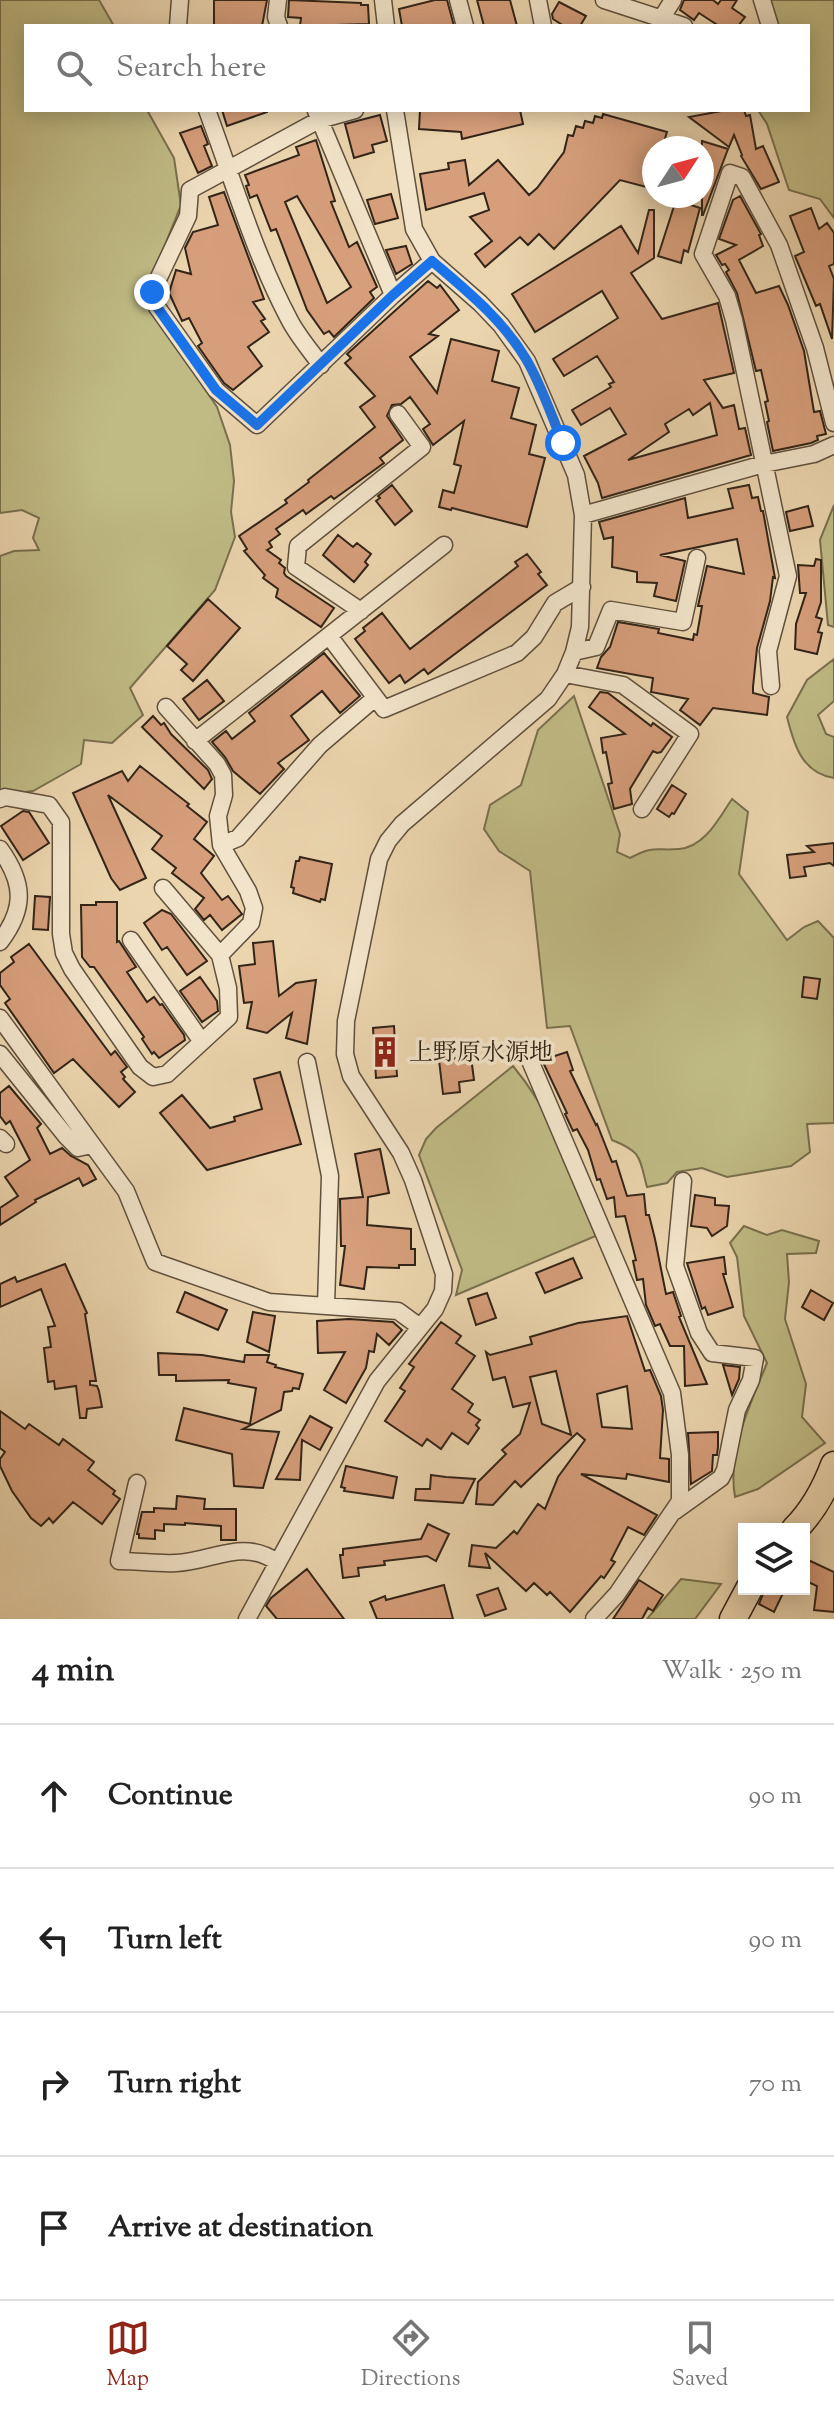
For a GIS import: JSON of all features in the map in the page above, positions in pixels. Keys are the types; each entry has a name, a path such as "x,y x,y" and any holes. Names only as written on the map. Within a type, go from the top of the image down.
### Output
{"main road":[{"path":"801,1523 826,1488 834,1465"},
{"path":"733,1619 746,1595"}],"street":[{"path":"178,24 180,0"},
{"path":"278,0 278,24"},
{"path":"383,0 386,24"},
{"path":"458,0 464,24"},
{"path":"538,0 543,24"},
{"path":"604,0 677,24"},
{"path":"661,19 673,0"},
{"path":"762,0 769,24"},
{"path":"208,112 240,205 290,321 321,365"},
{"path":"340,112 317,115 229,170 190,190 188,216 152,292 157,307 216,390 257,425 432,261"},
{"path":"247,1619 377,1381 435,1309 443,1291 444,1274 413,1180 401,1153 351,1076 345,1054 346,1021 379,859 402,824 548,699 565,674 580,627 583,515 576,475 527,361 491,314 432,261 414,229 395,112"},
{"path":"317,115 393,295"},
{"path":"771,686 768,651 788,576 734,320 727,296 703,254 730,173 742,177 779,245 812,337 834,423"},
{"path":"361,611 296,567 298,546 422,447 398,414"},
{"path":"583,515 764,464 814,454 834,445"},
{"path":"195,741 444,545"},
{"path":"574,652 596,647 611,610 683,622 697,558"},
{"path":"329,636 384,709 517,653 534,637 555,603 582,587"},
{"path":"565,674 623,685 690,734 642,809"},
{"path":"221,845 238,838 320,745 375,698"},
{"path":"166,707 217,764 223,775 224,795 218,816 221,845 248,891 254,908 251,923 220,955"},
{"path":"0,799 5,797 49,805 61,822 61,934 64,953 140,1067 153,1077 167,1074 229,1017 228,988 220,955 163,888"},
{"path":"0,849 12,867 21,904 12,926 0,942"},
{"path":"131,940 202,1042"},
{"path":"0,1018 126,1191 155,1262 269,1302 398,1311 420,1327"},
{"path":"525,1049 672,1393 680,1455 680,1501 624,1584 594,1619"},
{"path":"0,1054 78,1148 92,1145"},
{"path":"307,1062 330,1176 326,1305"},
{"path":"670,1514 721,1478 737,1410 751,1380 755,1358 712,1353 699,1333 675,1266 683,1181"},
{"path":"137,1483 119,1561 176,1563 241,1549 263,1552 277,1562"}],"shaded area":[{"path":"0,0 99,0 113,24 24,24 24,112 148,112 174,158 181,205 149,285 153,311 217,407 230,445 234,481 231,512 235,537 215,590 130,688 143,715 112,743 84,740 81,764 33,791 0,795 0,556 14,551 39,550 33,538 39,518 22,510 0,513"},
{"path":"766,0 834,0 834,218 820,199 789,190 767,124 759,112 810,112 810,24 774,24"},
{"path":"834,505 834,627 828,625 820,540"},
{"path":"834,659 834,701 818,715 826,734 834,737 834,778 823,775 807,764 793,738 787,717 807,680"},
{"path":"574,696 620,834 617,852 630,858 650,850 688,847 704,837 732,799 748,812 739,874 787,940 818,921 834,938 834,1123 807,1124 810,1152 791,1166 727,1177 702,1168 677,1172 667,1183 647,1187 638,1157 629,1148 612,1140 570,1026 547,1028 530,871 499,851 484,829 490,805 521,785 538,730"},
{"path":"513,1066 552,1125 598,1235 456,1295 462,1270 419,1155 426,1139 436,1128"},
{"path":"744,1226 767,1235 782,1230 819,1241 816,1253 787,1254 789,1282 785,1319 806,1384 802,1417 825,1443 758,1489 735,1497 733,1480 737,1445 767,1363 744,1316 737,1257 730,1243"},
{"path":"681,1579 721,1584 695,1619 647,1619"}],"building":[{"path":"214,0 267,0 262,24 214,24"},
{"path":"289,0 361,3 368,5 369,24 300,24 301,18 288,17"},
{"path":"447,0 453,24 402,24 399,9"},
{"path":"477,0 510,0 516,24 483,24"},
{"path":"684,0 713,0 718,4 721,0 737,0 732,8 745,17 740,24 716,24 699,13 694,20 680,10"},
{"path":"559,2 586,16 581,24 561,24 553,19 552,14"},
{"path":"223,112 267,112 227,126"},
{"path":"420,112 520,112 523,124 462,139 461,132 419,129"},
{"path":"716,112 745,112 746,116 750,115 756,149 763,146 779,182 761,189 741,156 734,135 729,147 689,117"},
{"path":"603,114 667,132 666,136 642,136 642,186 620,180 554,249 539,234 528,245 520,237 485,267 475,254 492,241 470,217 489,210 484,193 426,210 420,174 449,169 448,163 465,160 469,185 498,160 529,195 564,152 568,135 573,136 576,126 583,128 585,121 593,123 595,116 602,118"},
{"path":"380,115 387,141 372,145 374,152 354,158 345,124"},
{"path":"201,126 208,144 204,146 212,166 198,173 180,133"},
{"path":"316,140 335,201 331,202 349,247 357,242 377,287 370,292 374,298 334,337 329,331 324,334 307,310 276,229 271,231 257,195 250,198 246,186 249,185 245,175 299,155 296,147","holes":["297,196 351,287 327,303 285,202"]},
{"path":"714,145 728,149 714,186"},
{"path":"224,192 264,299 253,302 265,319 261,321 269,332 248,347 262,366 233,390 224,383 198,346 202,343 189,318 182,321 169,293 176,270 191,274 185,248 193,232 218,225 209,197"},
{"path":"391,194 398,218 375,224 367,200"},
{"path":"740,196 761,234 763,246 739,260 756,293 779,286 804,351 814,412 820,411 826,434 817,436 818,440 811,443 773,451 761,370 756,371 737,293 726,272 729,270 716,255 736,245 719,239 733,200"},
{"path":"673,208 700,208 688,252 684,250 681,263 658,256"},
{"path":"811,208 819,229 827,223 834,233 834,264 829,266 834,279 832,339 820,304 816,306 795,256 804,252 790,216"},
{"path":"649,210 654,210 654,258 631,273 662,319 718,303 734,373 704,380 723,408 734,405 739,429 745,428 751,455 602,498 584,456 626,434 610,408 581,425 572,410 611,387 609,384 614,382 597,356 564,376 553,359 618,318 602,291 535,332 512,294 621,226 638,253","holes":["710,403 717,435 628,460 669,432 665,424 689,409 693,415"]},
{"path":"406,246 412,264 396,274 386,250"},
{"path":"428,281 437,288 440,285 459,310 429,334 438,336 410,357 437,393 451,339 499,351 492,381 519,388 511,418 536,425 529,454 545,458 527,527 439,507 443,490 454,493 461,466 454,464 464,421 433,445 423,429 430,424 410,397 401,404 392,405 387,416 403,440 380,458 384,463 334,499 331,496 306,514 303,510 276,529 280,534 269,542 272,547 267,550 281,560 279,563 285,568 286,576 334,608 321,627 276,597 278,589 263,578 265,575 244,551 247,549 239,536 287,503 285,500 308,480 375,427 360,407 375,396 345,363 351,358 347,354"},
{"path":"392,485 412,511 395,525 376,501"},
{"path":"749,485 752,498 758,497 763,511 775,578 757,648 753,687 753,693 769,697 767,715 713,708 700,725 680,710 688,699 651,692 653,678 597,668 610,647 618,622 659,629 658,633 693,640 694,634 697,635 702,606 698,606 707,566 744,574 737,539 660,555 685,561 676,601 654,596 657,583 637,582 637,572 612,567 613,537 604,539 599,522 685,498 688,518 733,508 728,489"},
{"path":"808,506 813,526 790,531 786,512"},
{"path":"338,535 353,547 357,543 371,554 365,562 368,565 354,582 323,555"},
{"path":"527,554 547,585 428,674 424,669 405,683 400,675 389,683 355,639 382,613 410,649 518,566 515,562"},
{"path":"816,559 821,560 821,602 816,617 822,619 817,654 795,649 796,624 806,593 800,593 798,565 814,566"},
{"path":"208,599 240,628 193,681 181,670 187,664 167,646"},
{"path":"324,653 360,696 340,713 322,691 291,716 309,740 278,763 284,769 260,794 233,771 212,742 226,731 232,739 255,721 249,713"},
{"path":"207,680 224,701 199,720 183,699"},
{"path":"600,692 608,693 651,726 653,723 672,737 661,752 653,751 630,789 632,804 614,809 608,784 612,783 601,738 625,734 589,707"},
{"path":"153,716 161,725 164,723 171,734 208,770 212,779 204,789 142,727"},
{"path":"140,766 207,822 194,839 214,856 201,873 222,900 228,896 242,914 222,930 210,915 204,920 195,909 204,898 172,873 176,868 152,849 162,836 108,795 146,878 120,890 111,878 73,793 122,771 128,781"},
{"path":"672,785 686,794 669,817 657,809"},
{"path":"23,811 29,812 49,843 23,860 1,826"},
{"path":"834,843 834,866 830,863 804,867 806,876 790,878 787,855 814,852 807,846"},
{"path":"300,857 332,864 325,900 321,899 320,902 293,893 294,888 291,887 296,861"},
{"path":"35,896 50,897 48,930 33,929"},
{"path":"96,902 117,902 117,942 136,967 127,972 147,1002 154,997 162,1004 184,1035 185,1040 159,1058 154,1052 152,1054 142,1039 144,1037 94,967 90,967 82,957 81,905 96,905"},
{"path":"162,910 171,914 207,961 187,975 167,947 162,950 144,923"},
{"path":"273,941 279,996 296,983 316,980 307,1044 286,1038 292,1013 267,1033 247,1028 252,1002 244,1003 239,966 255,964 253,943"},
{"path":"29,944 111,1055 115,1051 127,1067 121,1072 125,1077 123,1079 135,1092 119,1107 73,1059 54,1073 5,1003 10,999 0,985 0,973 14,962 11,957"},
{"path":"200,977 217,1001 218,1011 202,1022 180,991"},
{"path":"804,977 820,979 817,999 802,997"},
{"name":"上野原水源地","path":"394,1026 397,1076 376,1078 373,1028"},
{"path":"567,1052 573,1070 570,1071 612,1162 616,1161 627,1196 644,1194 646,1215 649,1215 666,1294 673,1292 679,1317 707,1384 685,1386 684,1346 670,1346 660,1324 655,1326 646,1305 643,1279 637,1280 633,1261 636,1260 625,1216 616,1217 614,1197 607,1199 600,1179 597,1180 588,1150 577,1129 573,1131 542,1060"},
{"path":"471,1057 474,1080 459,1082 460,1092 443,1094 439,1060"},
{"path":"280,1072 301,1144 207,1170 160,1113 182,1095 210,1128 235,1121 234,1117 262,1109 254,1079"},
{"path":"9,1086 41,1124 37,1128 50,1154 62,1148 88,1165 96,1179 83,1186 79,1178 35,1200 0,1225 0,1208 18,1196 5,1177 30,1160 10,1121 6,1124 0,1116 0,1093"},
{"path":"380,1149 389,1193 368,1197 367,1225 411,1229 415,1265 367,1267 364,1289 340,1285 345,1246 341,1246 340,1199 363,1197 355,1154"},
{"path":"695,1195 715,1198 715,1205 729,1206 727,1226 712,1236 707,1228 691,1226"},
{"path":"724,1257 726,1274 723,1274 733,1307 708,1315 705,1307 702,1309 687,1263"},
{"path":"573,1258 582,1278 545,1293 536,1273"},
{"path":"65,1264 87,1313 96,1381 90,1381 90,1385 97,1386 102,1407 87,1409 86,1418 80,1418 76,1386 55,1389 54,1381 48,1382 44,1348 51,1347 48,1327 55,1326 41,1289 0,1307 0,1284 15,1277 17,1282"},
{"path":"811,1290 833,1303 824,1320 802,1307"},
{"path":"185,1292 227,1310 218,1330 177,1312"},
{"path":"487,1293 496,1318 476,1325 468,1299"},
{"path":"253,1312 275,1316 269,1352 247,1342"},
{"path":"627,1316 645,1371 650,1370 661,1396 660,1458 669,1459 669,1482 627,1474 626,1479 581,1474 657,1515 644,1535 628,1527 611,1560 615,1562 604,1578 601,1576 570,1612 550,1592 547,1595 534,1583 526,1591 485,1553 490,1568 469,1566 472,1545 496,1548 514,1531 517,1534 538,1504 545,1509 558,1477 585,1440 577,1433 521,1487 515,1481 493,1505 476,1504 478,1482 506,1454 502,1450 520,1434 530,1403 513,1407 505,1377 493,1380 486,1352 490,1355 532,1344 530,1337 578,1323","holes":["556,1371 571,1435 542,1424 530,1377","627,1386 632,1429 602,1427 597,1394"]},
{"path":"349,1319 393,1322 402,1330 389,1345 377,1334 374,1352 369,1351 366,1368 346,1403 324,1390 345,1352 318,1353 317,1321"},
{"path":"441,1322 461,1336 456,1343 475,1356 452,1389 473,1404 468,1412 480,1420 476,1425 479,1428 468,1444 452,1433 441,1449 427,1439 422,1446 385,1421 405,1391 400,1388 414,1367 409,1364"},
{"path":"158,1353 202,1355 244,1362 245,1355 269,1355 267,1362 275,1367 303,1374 299,1389 284,1392 281,1410 243,1429 279,1432 263,1488 234,1486 232,1454 176,1440 184,1408 250,1424 256,1388 228,1383 229,1380 176,1381 176,1375 159,1375"},
{"path":"723,1365 740,1367 732,1395"},
{"path":"0,1411 25,1429 29,1424 59,1445 63,1439 94,1462 88,1470 115,1491 113,1494 120,1499 102,1524 73,1502 53,1523 49,1518 41,1526 31,1518 12,1491 0,1466 5,1452 0,1448"},
{"path":"310,1416 332,1428 320,1450 302,1440 300,1480 276,1479"},
{"path":"718,1432 717,1455 713,1455 712,1471 691,1484 688,1433"},
{"path":"346,1466 397,1477 393,1498 344,1491 345,1488 341,1487"},
{"path":"431,1475 475,1479 463,1503 415,1500 416,1489 430,1489"},
{"path":"177,1496 205,1499 204,1509 236,1509 236,1540 221,1540 221,1526 185,1523 164,1524 164,1531 155,1530 155,1539 139,1538 137,1534 142,1512 154,1512 154,1508 176,1509"},
{"path":"428,1524 449,1534 436,1561 427,1556 384,1561 385,1565 358,1568 359,1576 343,1578 340,1555 343,1555 343,1549 421,1539"},
{"path":"810,1561 834,1572 834,1612 814,1610 817,1586 810,1583"},
{"path":"307,1569 344,1619 277,1619 266,1606 271,1598"},
{"path":"639,1580 663,1595 653,1611 648,1608 642,1619 613,1619"},
{"path":"444,1585 453,1619 377,1619 370,1602 385,1596 386,1600"},
{"path":"498,1588 506,1609 485,1616 477,1595"},
{"path":"763,1595 782,1595 774,1612 759,1604"}],"place":[{"name":"上野原水源地","path":"385,1052"}],"route":[{"path":"152,292 157,307 216,390 257,425 432,261 480,303 514,341 527,361 563,443"}]}
